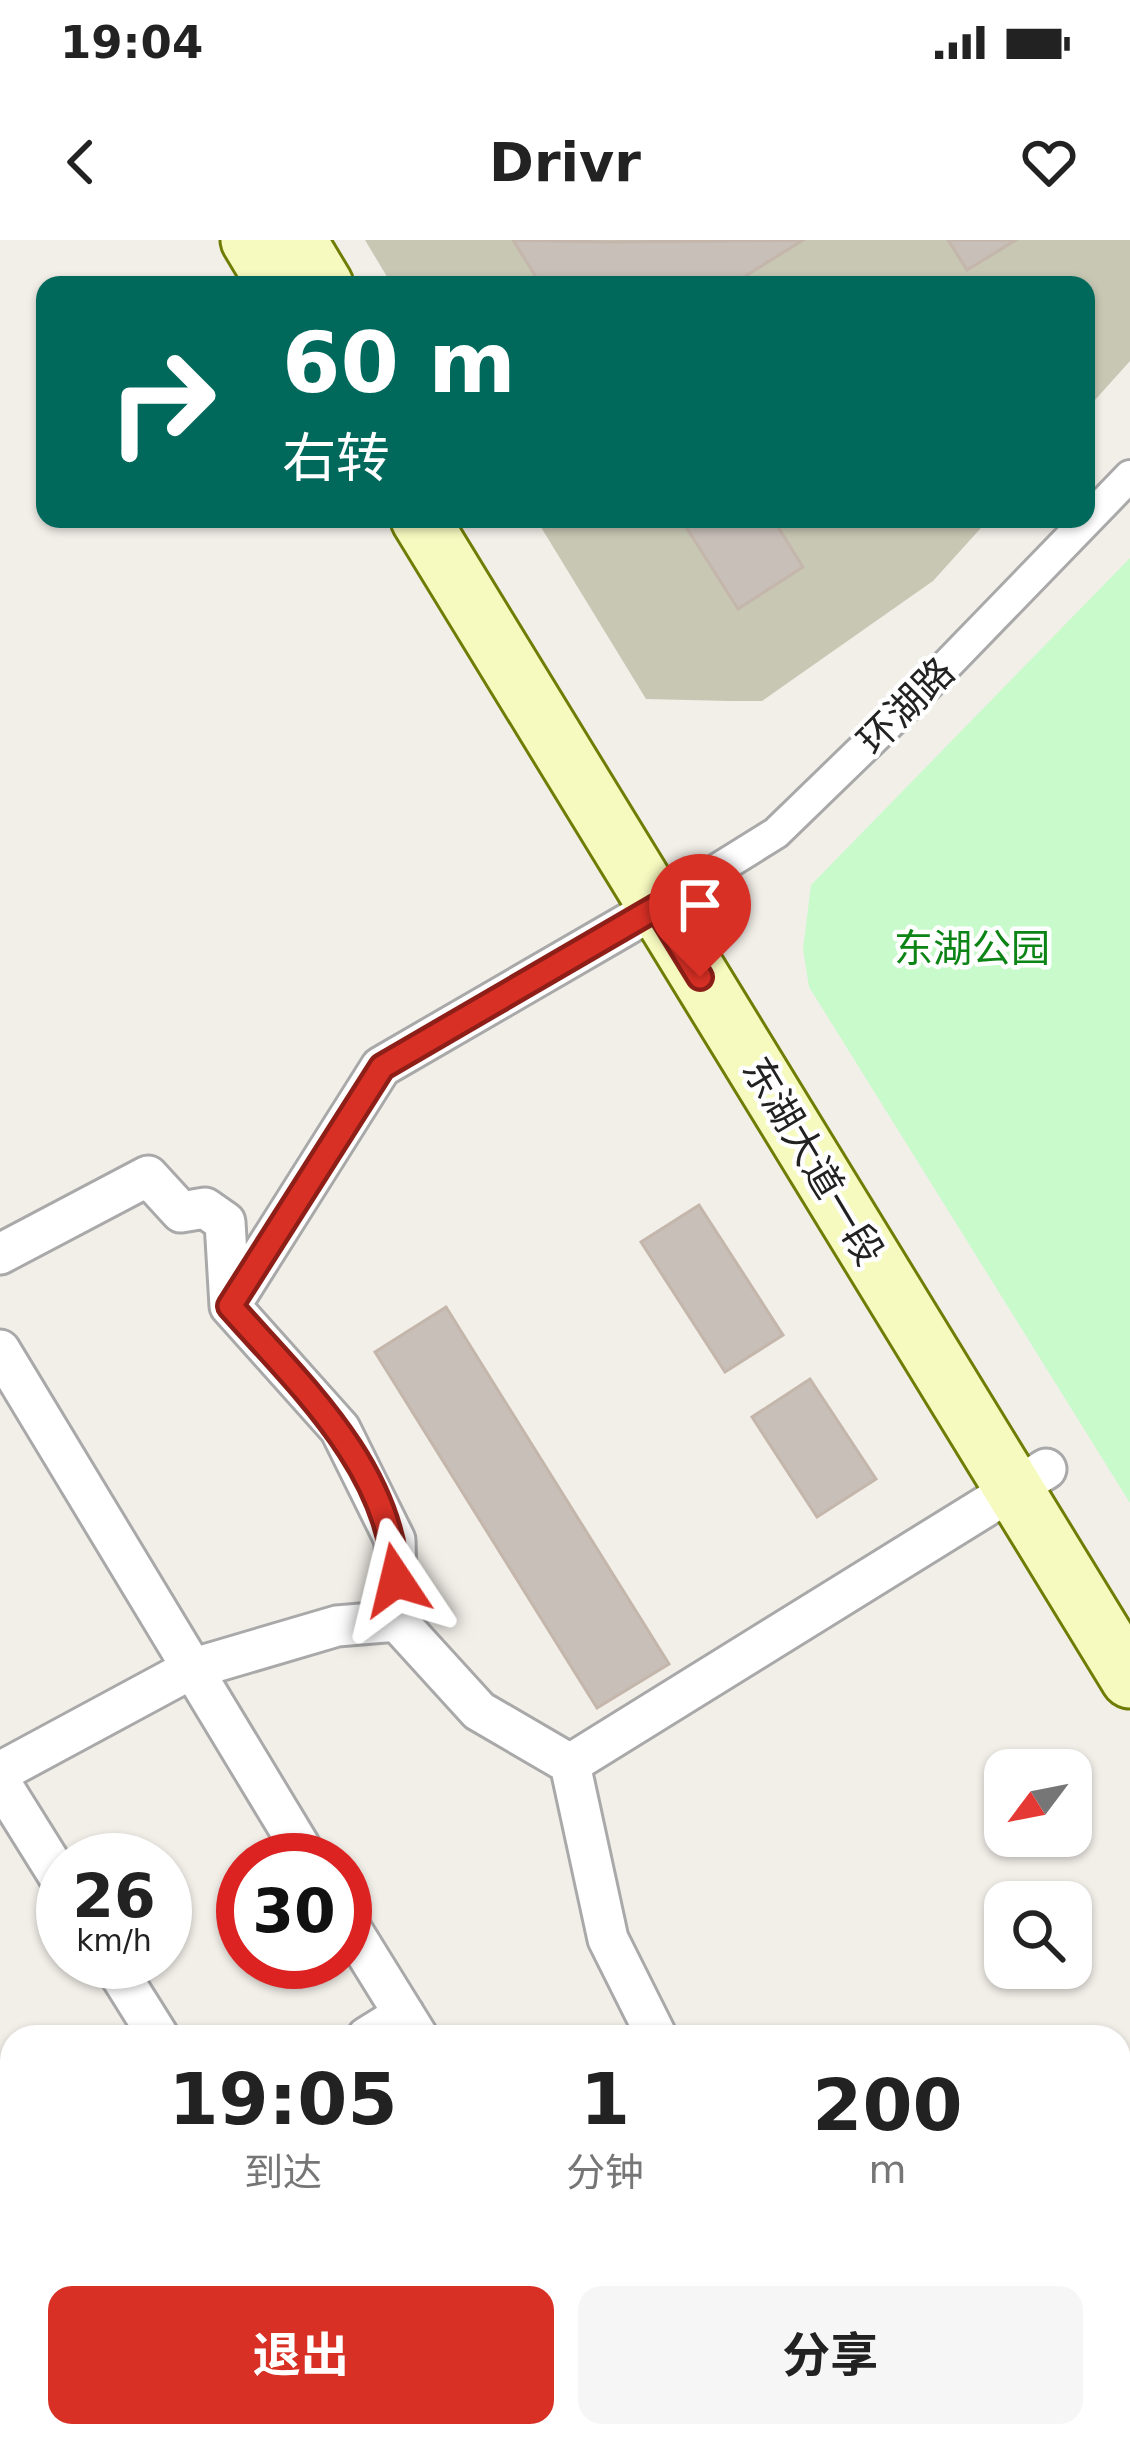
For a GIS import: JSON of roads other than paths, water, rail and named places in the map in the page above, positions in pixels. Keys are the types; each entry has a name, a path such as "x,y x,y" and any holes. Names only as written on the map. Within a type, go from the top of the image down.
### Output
{"main road":[{"path":"250,240 272,276"},
{"path":"296,240 318,276"},
{"name":"东湖大道一段","path":"427,528 674,896 1030,1479 1130,1679"},
{"name":"东湖大道一段","path":"471,528 674,896"},
{"name":"东湖大道一段","path":"1030,1479 1130,1608"}],"street":[{"name":"环湖路","path":"1095,512 1130,476"},
{"name":"环湖路","path":"674,896 776,833 1080,528"},
{"path":"230,1306 382,1067 674,896"},
{"path":"0,1254 148,1175 181,1212 205,1208 225,1222 230,1306 340,1429 394,1540 397,1621 479,1712 570,1764 608,1939 651,2025"},
{"path":"0,1351 291,1833"},
{"path":"570,1764 1030,1479"},
{"path":"0,1772 190,1669 338,1626 397,1621"},
{"path":"0,1782 36,1840"},
{"path":"372,1963 410,2025"},
{"path":"129,1989 151,2025"}],"park label":[{"name":"东湖公园","path":"972,948"}]}
